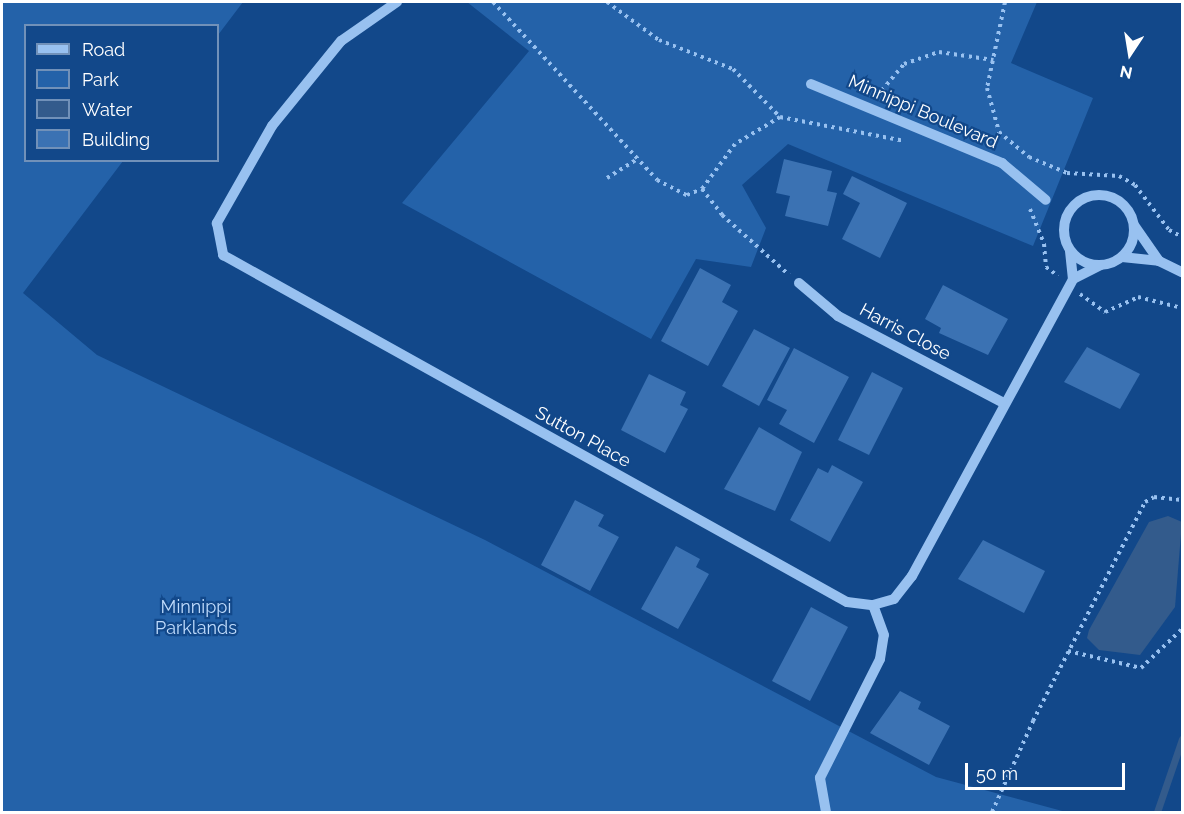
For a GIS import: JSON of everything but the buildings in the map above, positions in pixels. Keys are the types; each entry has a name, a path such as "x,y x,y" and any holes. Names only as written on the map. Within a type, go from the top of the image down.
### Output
{"street":[{"name":"Sutton Place","path":"397,2 341,41 272,126 217,223 222,255 847,602 873,605"},
{"name":"Minnippi Boulevard","path":"811,84 1002,163 1046,200"},
{"path":"1072,281 1065,218 1091,195 1123,204 1134,225 1159,261"},
{"path":"1122,257 1134,225"},
{"path":"1070,251 1101,265"},
{"path":"826,813 820,778 880,659 884,635 873,605 894,599 912,576 1002,402 1072,281 1101,265 1122,257 1159,261 1182,272"},
{"name":"Harris Close","path":"799,283 838,316 1002,402"}],"path":[{"path":"493,2 636,160 674,191 687,195 702,189 735,144 780,117"},
{"path":"608,2 659,40 733,69 780,117 909,142"},
{"path":"1005,2 987,88 999,132 1029,157 1067,173 1119,176 1135,185 1169,230 1182,237"},
{"path":"865,134 870,108 904,64 939,52 993,60"},
{"path":"607,178 636,160"},
{"path":"702,189 728,222 799,283"},
{"path":"1029,206 1044,244 1046,267 1072,281 1092,308 1105,312 1138,297 1182,308"},
{"path":"992,813 1068,651 1145,502 1154,497 1182,500"},
{"path":"1068,651 1141,668 1182,629"}],"green space":[{"name":"Minnippi Parklands","path":"2,2 243,2 219,34 219,24 24,24 24,162 122,162 23,293 97,355 485,540 936,777 1066,812 2,812"},
{"path":"467,2 1037,2 1011,63 1093,98 1033,246 788,144 742,185 766,228 751,267 696,259 651,339 402,203 529,51"}],"water":[{"path":"1168,516 1182,522 1175,607 1140,655 1099,650 1087,638 1089,630 1149,522"}],"waterway":[{"path":"1157,812 1182,739"}]}
